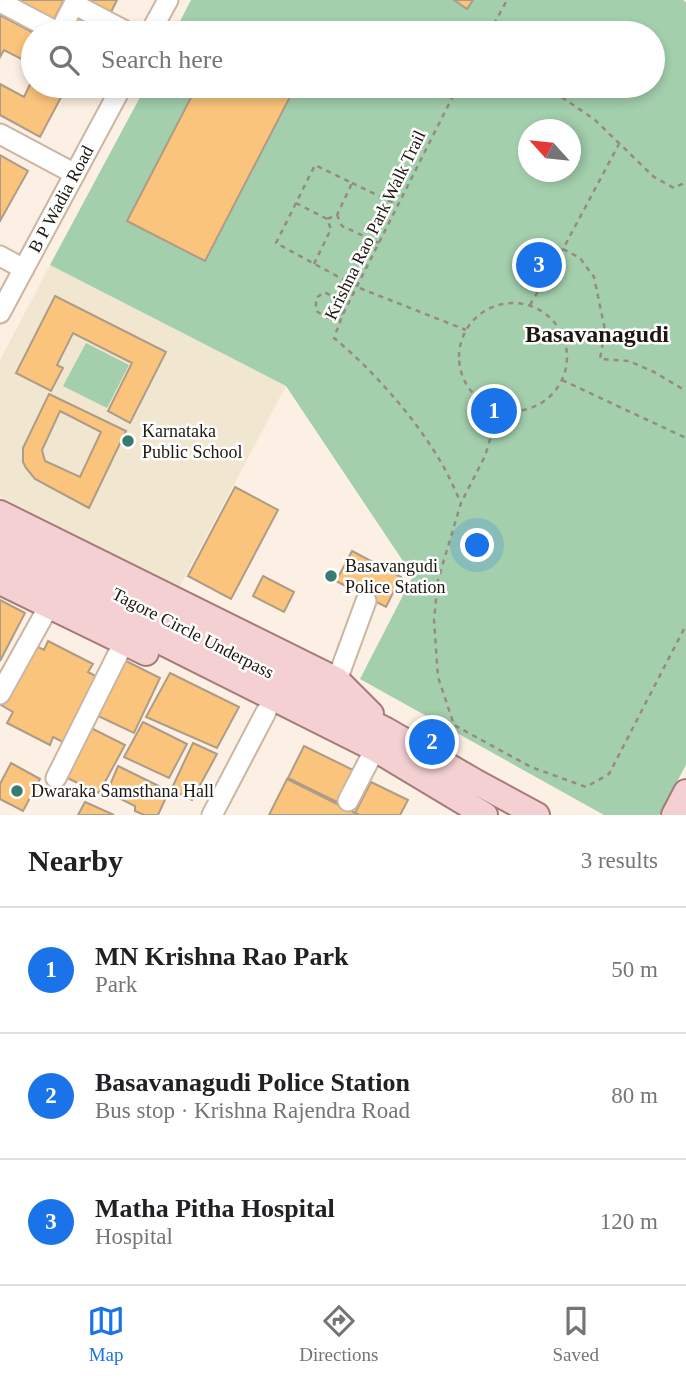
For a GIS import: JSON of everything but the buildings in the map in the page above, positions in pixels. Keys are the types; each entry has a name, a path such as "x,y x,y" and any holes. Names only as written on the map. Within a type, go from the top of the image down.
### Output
{"main road":[{"path":"0,513 337,680 380,740 474,812"},
{"name":"Tagore Circle Underpass","path":"0,537 380,740"},
{"name":"Tagore Circle Underpass","path":"0,561 380,740"},
{"path":"0,582 326,740 380,740 476,782 537,815"},
{"path":"674,815 686,793"}],"street":[{"path":"157,21 168,0"},
{"path":"4,4 36,21"},
{"path":"65,21 74,5 105,21"},
{"name":"B P Wadia Road","path":"0,313 116,98"},
{"path":"0,134 75,174"},
{"path":"0,257 24,269"},
{"path":"337,680 366,601"},
{"path":"0,694 48,606"},
{"path":"56,778 124,642"},
{"path":"212,815 266,712"},
{"path":"348,801 380,740"}],"path":[{"path":"496,21 508,0"},
{"name":"Krishna Rao Park Walk Trail","path":"452,98 343,314 334,338 382,383 424,436 443,465 461,503"},
{"path":"563,98 594,119 654,177 674,188 686,182"},
{"path":"530,305 619,144"},
{"path":"398,205 316,165 276,243 357,287 466,330"},
{"path":"327,219 337,215 352,183"},
{"path":"296,203 327,219 331,229 314,264"},
{"path":"337,215 342,226 379,243"},
{"path":"563,249 580,258 594,277 605,330 600,359 629,361 686,391"},
{"path":"324,292 336,298 335,311 328,318 316,311 316,298 324,292"},
{"path":"512,303 530,305 546,314 559,327 566,344 567,362 562,380 552,396 536,407 518,412 499,410 484,404 471,393 463,379 459,354 466,330 478,316 494,306 512,303"},
{"path":"335,311 343,314"},
{"path":"562,380 686,438"},
{"path":"499,410 485,456 461,503 438,580 434,620 438,677 454,725 531,767 586,787 609,774 686,625"}],"shaded area":[{"name":"Karnataka Public School","path":"50,265 286,386 179,588 0,497 0,360"}],"green space":[{"path":"191,0 686,2 686,765 659,815 604,815 360,679 413,576 286,386 50,265 140,98 665,98 665,21 180,21"},
{"path":"86,343 129,365 107,408 63,386"}],"place":[{"name":"Matha Pitha Hospital","path":"539,265"},
{"name":"MN Krishna Rao Park","path":"494,411"},
{"name":"Karnataka Public School","path":"128,441"},
{"name":"Basavangudi Police Station","path":"331,576"},
{"name":"Basavanagudi Police Station","path":"432,742"},
{"name":"Dwaraka Samsthana Hall","path":"17,791"}],"district":[{"name":"Basavanagudi","path":"597,334"}]}
